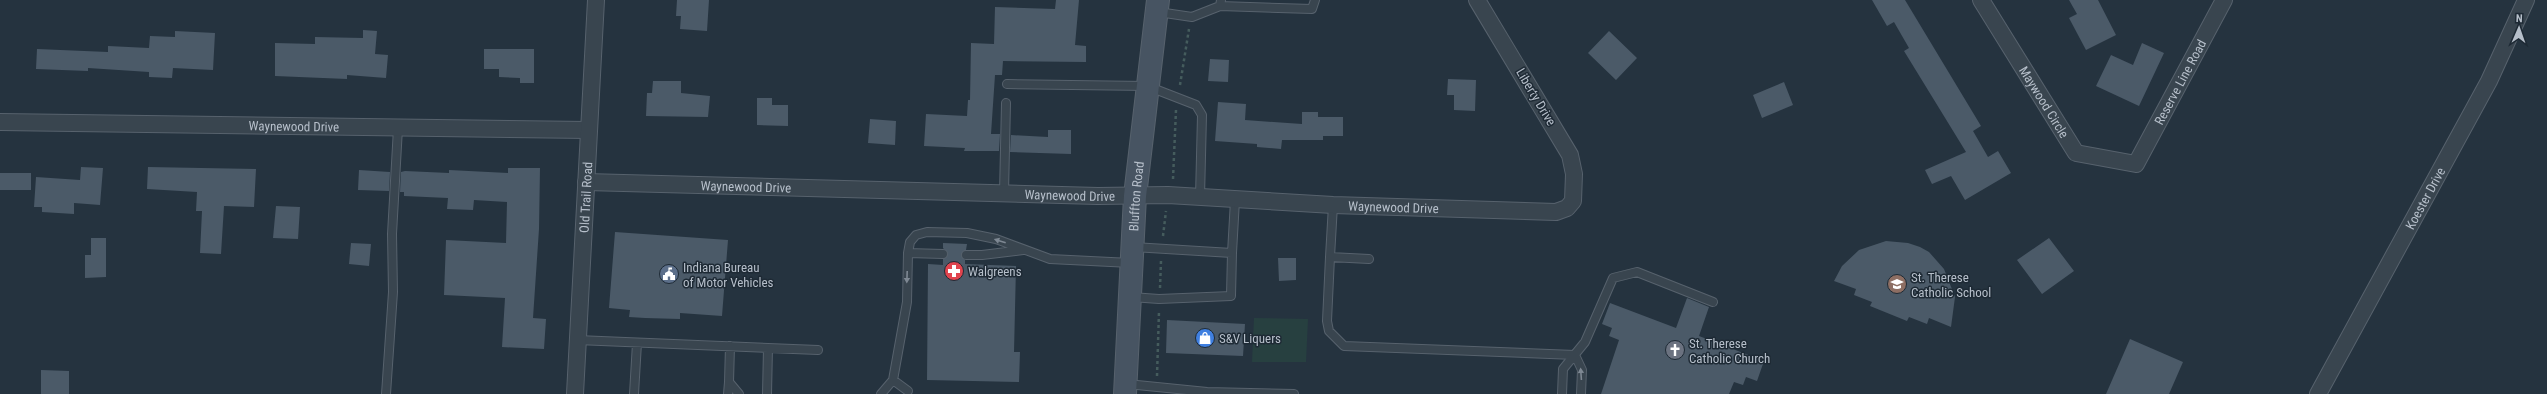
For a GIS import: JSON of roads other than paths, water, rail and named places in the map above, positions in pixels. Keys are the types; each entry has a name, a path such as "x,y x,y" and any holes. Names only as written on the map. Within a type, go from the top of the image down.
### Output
{"main road":[{"name":"Bluffton Road","path":"1125,389 1135,196 1157,6"}],"street":[{"name":"Old Trail Road","path":"575,394 596,0"},
{"name":"Liberty Drive","path":"1477,0 1570,155 1574,174 1573,201"},
{"name":"Maywood Circle","path":"1981,0 2076,153 2136,164"},
{"name":"Reserve Line Road","path":"2136,164 2224,0"},
{"name":"Koester Drive","path":"2318,394 2489,81 2526,0"},
{"name":"Waynewood Drive","path":"0,122 588,130"},
{"name":"Waynewood Drive","path":"586,182 1135,196 1168,194 1235,200 1333,205 1544,213 1556,212 1567,208 1573,201"}],"lane":[{"path":"1157,6 1192,17 1220,3 1312,9 1315,0"},
{"path":"1007,84 1147,86 1196,105 1202,115 1200,197"},
{"path":"1004,193 1006,103"},
{"path":"386,394 393,292 393,226 398,128"},
{"path":"1130,297 1159,299 1231,296 1235,200"},
{"path":"1333,205 1327,321 1329,332 1344,346 1575,355"},
{"path":"881,394 893,380 907,302 908,253 913,238 927,232 967,233 1050,258 1232,253"},
{"path":"966,255 982,255 1025,250"},
{"path":"908,253 943,254"},
{"path":"1330,257 1369,259"},
{"path":"1562,394 1563,369 1585,342 1613,278 1637,272 1713,302"},
{"path":"577,340 818,350"},
{"path":"634,394 637,343"},
{"path":"728,394 730,346"},
{"path":"767,394 768,348"},
{"path":"1575,355 1582,370 1582,394"},
{"path":"893,380 908,391"},
{"path":"729,382 739,394"},
{"path":"1125,389 1294,394"}],"place":[{"name":"Walgreens","path":"954,271"},
{"name":"Indiana Bureau of Motor Vehicles","path":"669,274"},
{"name":"St. Therese Catholic School","path":"1897,284"},
{"name":"S&V Liquers","path":"1205,338"},
{"name":"St. Therese Catholic Church","path":"1675,350"}]}
